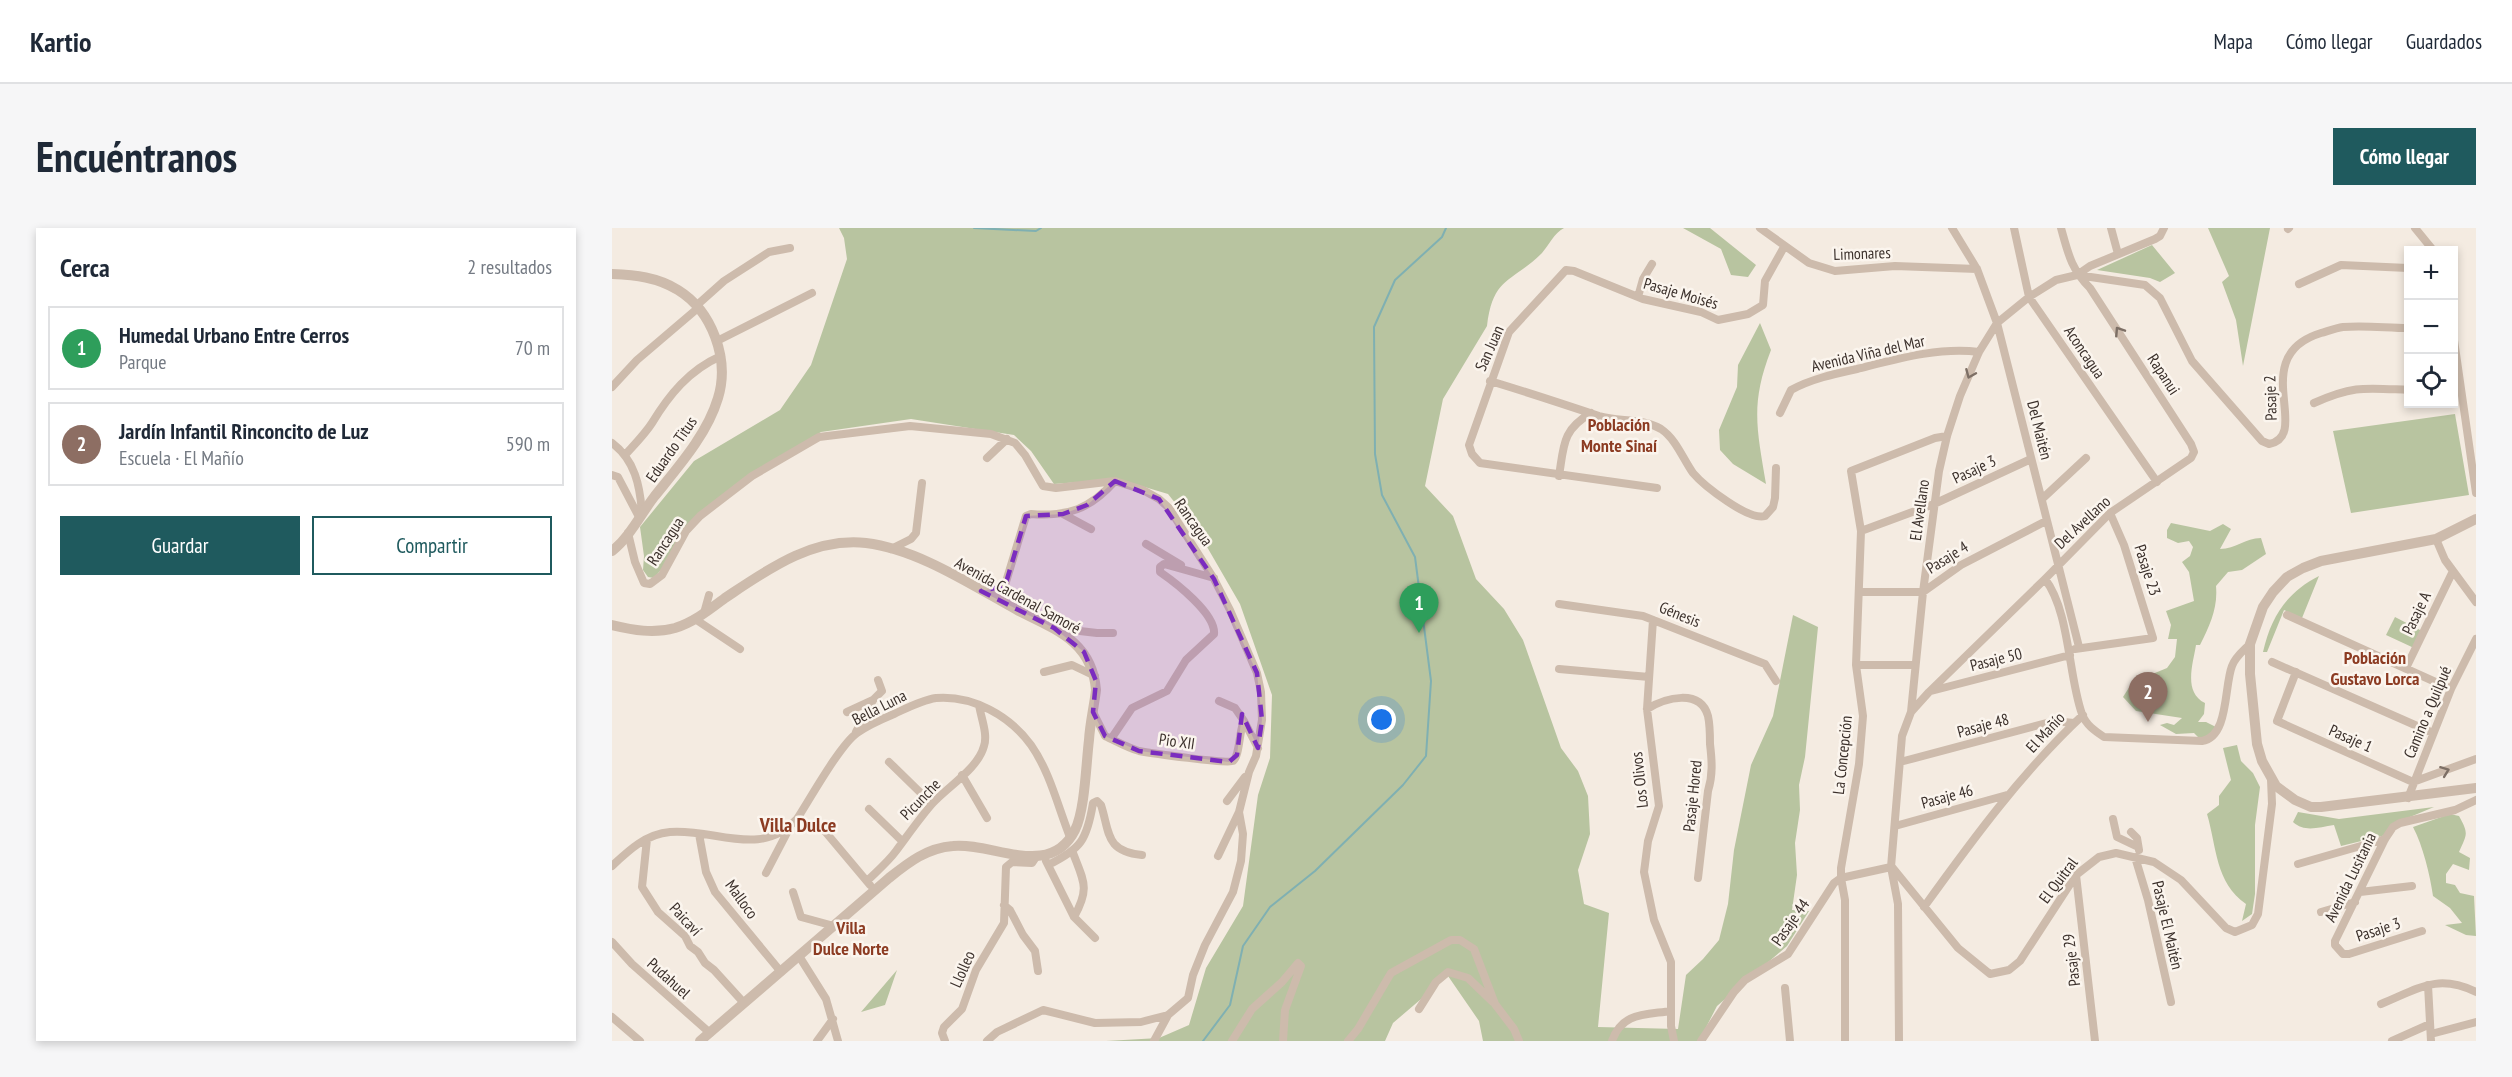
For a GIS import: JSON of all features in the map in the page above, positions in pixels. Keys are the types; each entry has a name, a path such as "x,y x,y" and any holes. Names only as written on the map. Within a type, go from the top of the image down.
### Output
{"street":[{"name":"Limonares","path":"1760,228 1809,263 1835,271 1895,266 1977,269"},
{"name":"Del Maitén","path":"1952,228 1977,269 1998,323 2079,648"},
{"name":"Aconcagua","path":"2014,228 2029,297 2157,482"},
{"name":"Rapanui","path":"2061,228 2072,264 2078,275 2090,288 2191,444 2194,452 2191,459 2157,482"},
{"path":"2111,228 2118,254"},
{"path":"1998,323 2029,297 2056,280 2078,275 2090,266 2155,239 2160,236 2164,228"},
{"path":"2415,228 2430,246"},
{"name":"Pasaje Moisés","path":"1566,270 1574,271 1638,297 1701,312 1718,320 1748,314 1763,305 1765,281 1784,247"},
{"path":"612,387 637,360 724,282 769,252 790,248"},
{"path":"1638,297 1643,279 1652,264"},
{"path":"2299,284 2341,265 2404,268"},
{"name":"San Juan","path":"1559,476 1480,463 1472,454 1469,444 1509,332 1566,270"},
{"name":"Eduardo Titus","path":"612,274 660,281 677,289 697,307 717,341 722,376 719,397 709,421 628,532 612,550"},
{"name":"Pasaje 2","path":"2078,275 2145,285 2155,291 2167,310 2187,354 2262,441 2269,444 2277,442 2286,429 2283,372 2290,354 2299,343 2342,327 2404,328"},
{"path":"717,341 812,293"},
{"name":"El Avellano","path":"1899,1041 1898,904 1891,867 1902,736 1911,712 1934,504 1947,436 1960,396 1979,352 1998,323"},
{"name":"Avenida Viña del Mar","path":"1780,413 1791,390 1818,379 1924,353 1966,350 1979,352"},
{"path":"625,455 678,386 694,371 720,356"},
{"path":"1490,381 1608,418 1643,423 1661,429 1670,437 1698,478 1745,512 1756,517 1765,516 1773,507 1776,468"},
{"path":"2314,403 2342,391 2360,387 2404,390"},
{"path":"2458,395 2472,440 2476,493"},
{"path":"1591,413 1574,425 1565,437 1559,476 1658,488"},
{"name":"Rancagua","path":"628,532 639,576 645,583 650,584 662,575 686,531 700,516 752,476 819,437 910,426 992,434 1007,439 1025,455 1039,483 1046,487 1056,488 1115,481 1143,490 1159,499 1168,508 1214,579 1257,673 1262,720 1258,748 1239,812 1243,834 1241,861 1233,892 1204,945 1193,975 1188,998 1168,1015"},
{"name":"La Concepción","path":"1845,1041 1845,900 1841,878 1859,764 1863,716 1856,665 1861,531 1851,471 1935,438 1947,436"},
{"path":"987,458 1007,439"},
{"path":"612,443 625,455 633,467 640,491 640,515"},
{"path":"2042,499 2086,458"},
{"name":"Pasaje 3","path":"1861,531 1934,504 2031,459"},
{"path":"612,475 618,477 623,484 640,515"},
{"path":"981,591 1005,585 1026,516 1063,514 1087,505 1103,494 1115,481"},
{"name":"Del Avellano","path":"2059,564 2110,513 2157,482"},
{"path":"891,549 911,540 916,533 921,483"},
{"name":"Pasaje 23","path":"2110,513 2124,544 2154,638"},
{"path":"1063,514 1091,529"},
{"path":"2476,519 2436,539 2321,561 2303,568 2287,578 2272,592 2263,607 2250,644 2255,732 2262,760 2271,778 2283,793 2311,807 2344,806 2476,788"},
{"name":"Pasaje 4","path":"1859,592 1923,592 1961,565 2046,521"},
{"path":"2436,539 2440,553 2476,602"},
{"name":"Avenida Cardenal Samoré","path":"612,625 644,632 674,628 700,616 752,580 795,555 826,546 858,543 891,549 917,558 1054,628 1077,644 1093,667 1096,690 1082,801 1076,829 1070,837"},
{"path":"1146,544 1189,570"},
{"path":"1093,712 1102,733 1111,739 1132,708 1167,691 1186,660 1213,636 1215,631 1213,626 1187,592 1159,569 1164,564 1214,579"},
{"name":"El Avellano","path":"1911,712 2059,564"},
{"name":"Pasaje A","path":"2406,668 2453,571"},
{"path":"2046,579 2053,589 2083,715"},
{"path":"708,595 700,616 740,649"},
{"name":"Génesis","path":"1559,604 1643,616 1765,664 1776,681"},
{"path":"2287,615 2451,689"},
{"name":"Los Olivos","path":"1653,620 1647,709 1659,806 1648,841 1644,881 1654,920 1671,966 1671,1011"},
{"path":"1054,628 1113,633"},
{"name":"Pasaje 50","path":"1929,692 2070,653 2079,648 2154,638"},
{"name":"Camino a Quilpué","path":"2408,798 2451,689 2476,639"},
{"name":"El Mañío","path":"1924,907 2007,795 2083,715 2093,730 2104,736 2207,741 2217,732 2220,725 2231,667 2236,658 2250,644"},
{"path":"2272,662 2433,733"},
{"path":"1044,672 1072,665 1095,676"},
{"path":"1856,665 1915,665"},
{"path":"1559,669 1649,677"},
{"name":"Pasaje 1","path":"2296,672 2277,721 2413,782"},
{"path":"847,712 873,699 882,691 878,681"},
{"name":"Bella Luna","path":"612,866 636,844 670,832 744,840 764,839 790,826 856,733 910,706 934,698 950,698 979,705 992,710 1013,725 1030,744 1043,766 1070,837"},
{"name":"Pasaje Hored","path":"1647,709 1667,699 1686,698 1701,704 1707,714 1712,779 1708,791 1698,878"},
{"path":"856,733 873,699"},
{"path":"1219,701 1235,708 1258,748"},
{"path":"962,775 975,762 985,745 979,705"},
{"name":"Pio XII","path":"1111,739 1139,751 1187,759 1217,759 1229,762 1237,755 1244,721"},
{"name":"Pasaje 48","path":"1900,762 2054,721 2074,723"},
{"path":"2413,782 2476,759"},
{"path":"889,762 932,804"},
{"path":"1227,801 1249,772"},
{"name":"Picunche","path":"870,886 932,804 956,784 962,775 987,818"},
{"name":"El Quitral","path":"1891,867 1968,958 1990,974 2009,970 2020,961 2076,875 2099,857 2116,853 2154,862 2181,880 2226,928 2235,932 2252,925 2258,914 2272,804 2271,778"},
{"name":"Pasaje 46","path":"1895,826 2007,795"},
{"name":"Avenida Lusitania","path":"2343,954 2337,949 2336,941 2393,827 2400,823 2466,807 2476,800"},
{"path":"700,1041 834,926 870,886 915,858 942,847 972,846 1015,856 1042,859 1073,853 1089,826 1093,804 1097,801 1101,805 1110,840 1124,851 1142,855"},
{"path":"869,809 902,841"},
{"path":"1218,856 1239,812"},
{"name":"Pasaje El Maitén","path":"2113,819 2117,837 2138,847"},
{"path":"766,873 790,826"},
{"path":"823,829 870,886"},
{"name":"Pasaje El Maitén","path":"2132,832 2137,838 2148,900 2171,1002"},
{"name":"Malloco","path":"699,834 706,872 715,892 781,972"},
{"path":"1042,859 1059,848 1070,837"},
{"name":"Paicaví","path":"647,839 642,887 658,912 685,936 690,946 744,1003"},
{"path":"2298,864 2385,839"},
{"path":"1073,853 1086,887 1083,901 1074,917"},
{"path":"1042,859 1074,917 1095,938"},
{"name":"Llolleo","path":"945,1041 942,1033 944,1027 962,1009 976,970 1004,923 1007,865 1012,862 1032,863 1042,859"},
{"path":"1841,878 1891,867"},
{"name":"Pasaje 29","path":"2076,875 2095,1041"},
{"name":"Pasaje 44","path":"1701,1041 1734,992 1745,980 1788,954 1827,894 1841,878"},
{"path":"2360,892 2412,886"},
{"path":"793,892 801,917 834,926"},
{"path":"2321,912 2355,902"},
{"path":"1004,905 1010,910 1023,935 1035,951 1038,971"},
{"name":"Pasaje 3","path":"2343,954 2422,931"},
{"path":"1348,1041 1358,1029 1391,973 1451,940 1460,940 1474,949 1495,1004"},
{"name":"Pudahuel","path":"612,942 632,964 710,1033"},
{"path":"799,956 826,999 838,1041"},
{"path":"1232,1041 1252,1009 1282,982 1298,963 1301,966 1285,1010 1283,1041"},
{"path":"1419,1009 1436,982 1448,972 1468,978 1495,1004 1514,1029 1518,1041"},
{"path":"2381,1004 2428,985 2448,982 2476,992"},
{"path":"2428,985 2431,1038 2476,1022"},
{"path":"1785,988 1790,1041"},
{"path":"987,1041 997,1032 1043,1010 1095,1023 1141,1022 1168,1015"},
{"path":"1612,1041 1623,1022 1631,1018 1671,1011 1671,1035 1674,1041"},
{"path":"1154,1041 1168,1015"},
{"path":"612,1017 640,1041"},
{"path":"817,1041 833,1019"},
{"path":"2392,1041 2430,1024"}],"highlighted area":[{"path":"1115,481 1159,499 1214,579 1257,673 1262,720 1258,748 1242,714 1237,755 1229,762 1139,751 1105,736 1093,712 1096,681 1084,652 1054,628 981,591 1005,586 1026,516 1063,514 1087,505"}],"green space":[{"path":"839,228 1564,228 1554,236 1542,253 1499,289 1494,298 1487,326 1443,399 1425,486 1453,516 1476,579 1504,609 1523,640 1561,748 1578,771 1588,796 1590,834 1578,870 1584,904 1609,913 1598,1027 1678,1029 1686,975 1719,940 1728,904 1734,850 1751,765 1773,716 1793,615 1818,627 1805,757 1799,785 1800,810 1795,843 1797,875 1792,910 1809,911 1787,946 1717,1006 1699,1041 1483,1041 1479,1021 1448,976 1393,1023 1385,1041 1106,1041 1159,1038 1189,1025 1206,968 1243,906 1258,795 1270,758 1272,695 1240,604 1199,533 1168,494 1118,479 1054,484 1031,451 1014,435 911,419 821,432 750,474 687,527 666,564 654,578 648,577 643,570 644,556 640,527 694,461 780,410 811,365 847,259 844,238"},
{"path":"1683,228 1710,228 1756,265 1748,277 1731,275 1721,249"},
{"path":"2208,228 2270,228 2243,366 2236,320 2222,282 2229,276"},
{"path":"2152,245 2175,273 2160,282 2150,278 2097,270"},
{"path":"1760,323 1771,350 1760,386 1757,417 1766,484 1733,464 1720,450 1719,430 1737,387 1738,365"},
{"path":"2455,414 2469,495 2351,513 2333,431"},
{"path":"2171,523 2210,531 2223,524 2231,529 2220,549 2261,538 2266,554 2242,570 2228,572 2216,586 2216,602 2207,630 2200,645 2196,645 2191,677 2194,692 2205,703 2204,714 2198,722 2206,722 2220,729 2200,739 2194,733 2176,734 2160,725 2167,723 2174,725 2182,718 2136,711 2123,697 2130,686 2137,685 2150,675 2167,668 2175,657 2177,639 2168,639 2171,625 2166,611 2194,601 2189,572 2182,562 2190,556 2193,547 2189,541 2178,543 2167,538 2167,530"},
{"path":"2319,576 2302,618 2284,610 2267,652 2263,652 2270,628 2282,607 2297,590"},
{"path":"2395,617 2422,631 2414,648 2386,635"},
{"path":"2237,745 2241,761 2253,773 2260,787 2255,825 2255,894 2252,914 2242,921 2246,904 2228,885 2223,875 2207,814 2219,805 2219,796 2231,780 2223,748"},
{"path":"2434,807 2398,822 2386,835 2341,846 2334,825 2307,828 2293,822 2298,812 2339,819"},
{"path":"2450,814 2459,816 2466,831 2459,852 2470,858 2469,870 2453,864 2446,874 2446,883 2455,885 2460,893 2474,896 2476,936 2466,935 2445,925 2462,923 2450,908 2433,896 2426,861 2413,827"},
{"path":"897,970 885,1005 861,1012"}],"waterway":[{"path":"974,228 1036,231 1041,228"},
{"path":"1203,1041 1230,1005 1243,946 1270,907 1315,871 1403,785 1426,756 1431,681 1415,557 1382,495 1375,454 1374,327 1395,280 1442,237 1446,228"}],"place":[{"name":"Humedal Urbano Entre Cerros","path":"1419,633"},
{"name":"Jardín Infantil Rinconcito de Luz","path":"2148,722"}],"district":[{"name":"Población Monte Sinaí","path":"1619,435"},
{"name":"Población Gustavo Lorca","path":"2375,668"},
{"name":"Villa Dulce","path":"798,825"},
{"name":"Villa Dulce Norte","path":"851,938"}]}
